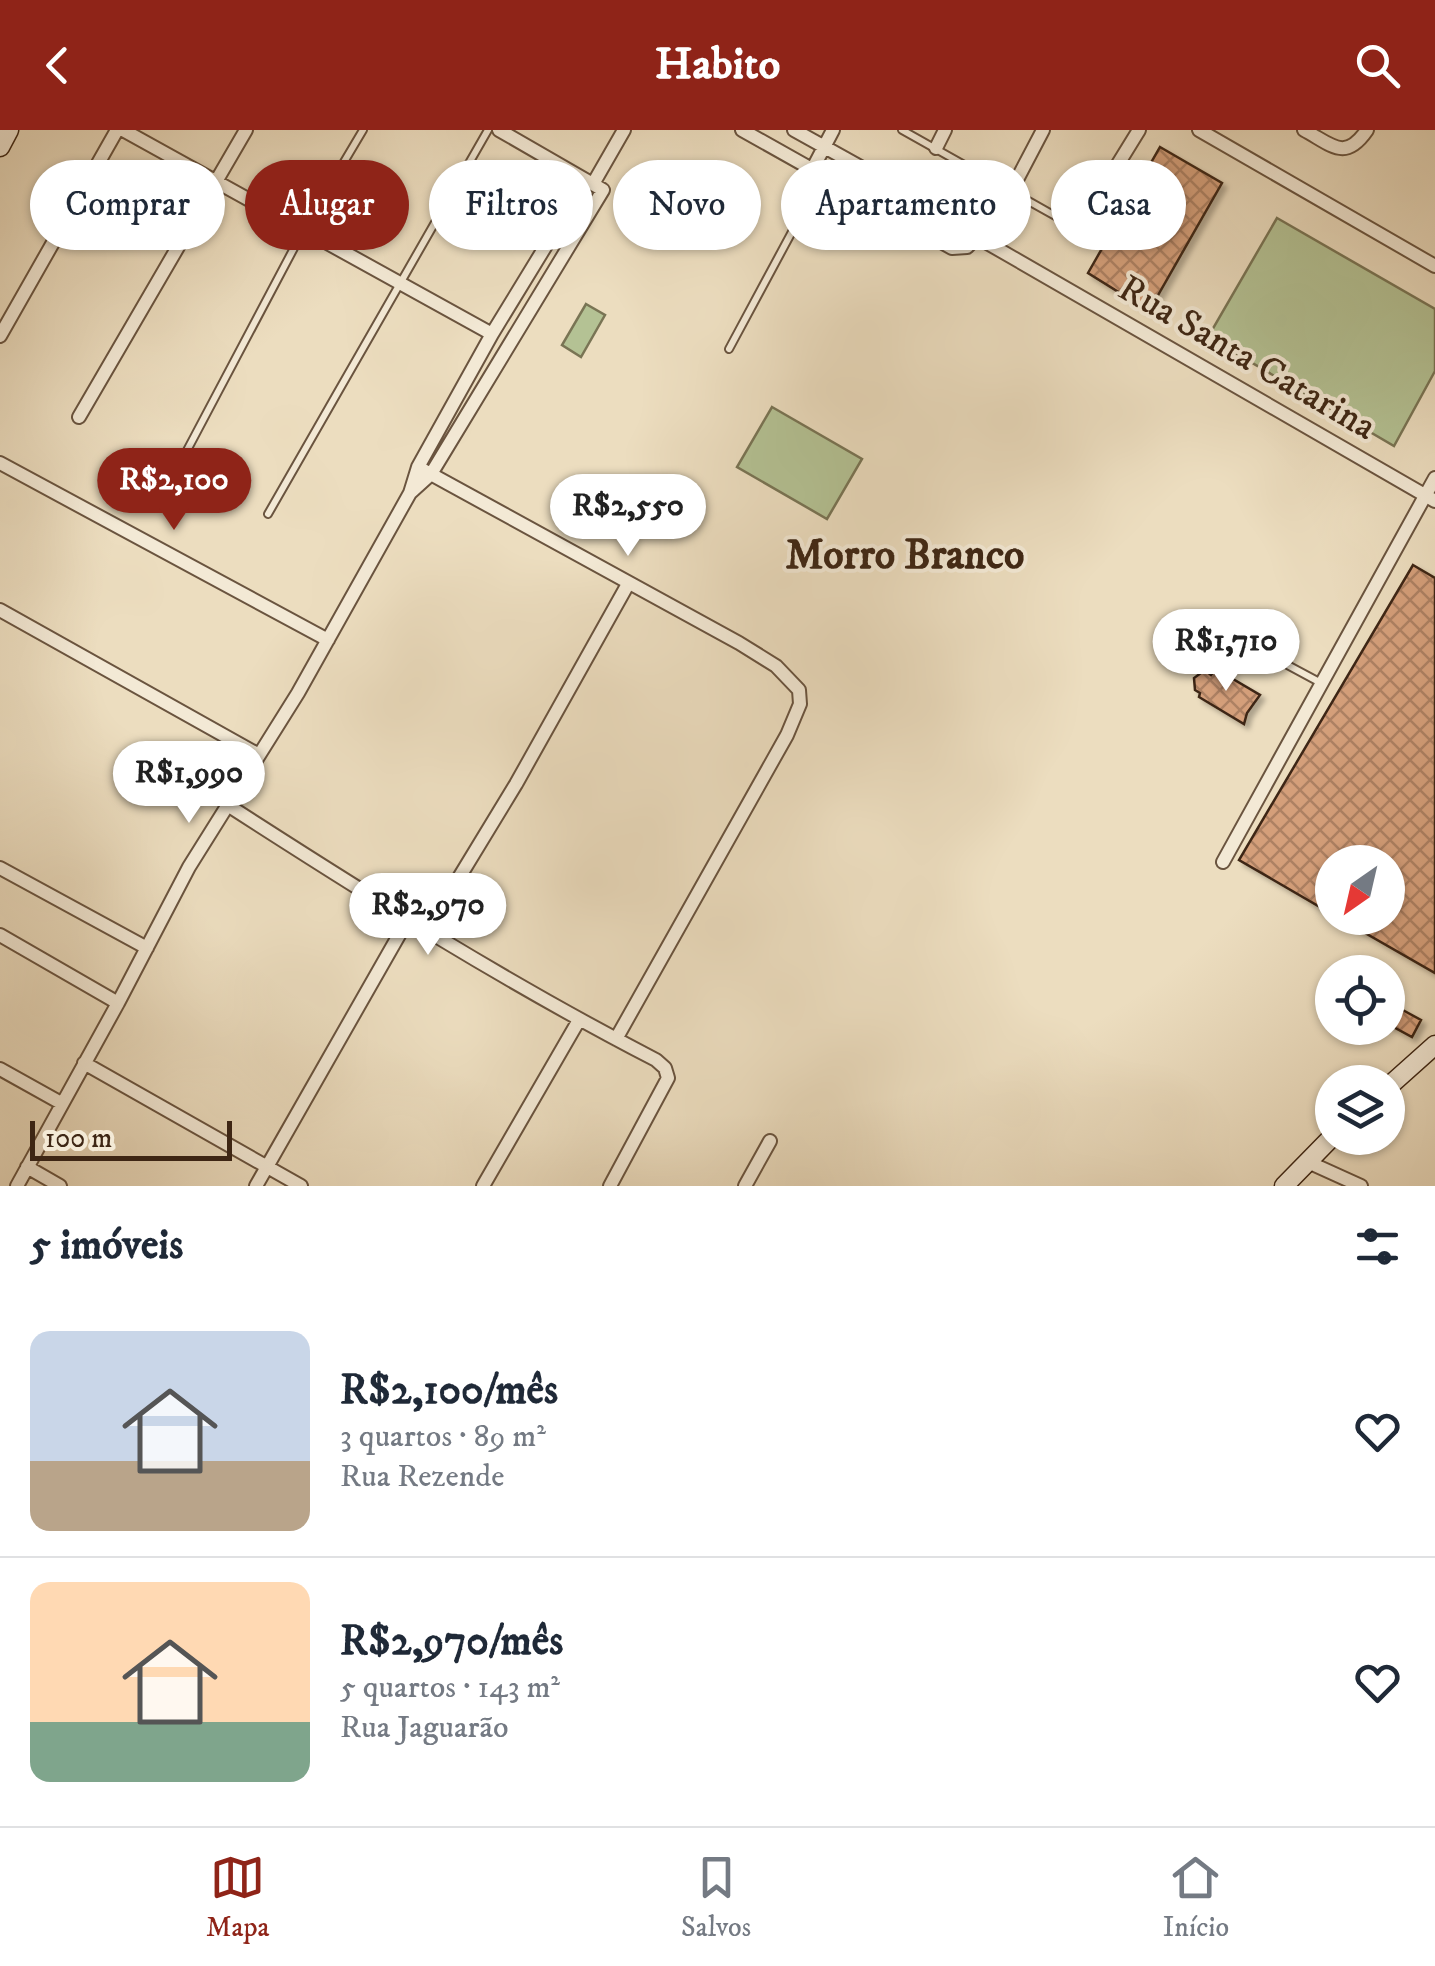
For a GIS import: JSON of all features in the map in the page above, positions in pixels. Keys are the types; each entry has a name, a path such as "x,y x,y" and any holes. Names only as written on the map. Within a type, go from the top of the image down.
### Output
{"main road":[{"path":"0,146 8,130"},
{"path":"1405,1072 1435,1045"},
{"path":"1284,1186 1315,1155"}],"street":[{"path":"0,336 120,130 178,160"},
{"path":"225,166 246,130"},
{"path":"499,130 594,185"},
{"path":"16,1186 189,867 328,640 424,470 521,326 624,130"},
{"path":"742,130 794,160"},
{"name":"Rua Santa Catarina","path":"794,130 849,160"},
{"path":"820,160 833,130"},
{"path":"936,148 945,130"},
{"path":"1027,160 1043,130"},
{"path":"1121,160 1139,130"},
{"path":"1199,130 1435,266"},
{"path":"1304,130 1336,148 1354,147 1367,130"},
{"path":"424,470 492,334 594,185"},
{"path":"80,417 177,250"},
{"path":"338,250 492,334"},
{"name":"Rua Santa Catarina","path":"1000,250 1430,498"},
{"path":"504,315 521,326"},
{"path":"0,463 328,640"},
{"path":"424,470 776,666 799,690 800,704 787,736 616,1039"},
{"path":"1223,862 1430,498 1435,478"},
{"path":"426,932 516,784 628,584"},
{"path":"0,610 259,756"},
{"path":"226,804 407,921 656,1060 668,1078 610,1186"},
{"path":"0,868 147,948"},
{"path":"256,1186 407,921"},
{"path":"0,935 118,1003"},
{"path":"484,1186 579,1020"},
{"path":"84,1063 300,1186"},
{"path":"0,1069 60,1102"},
{"path":"744,1186 770,1141"},
{"path":"1308,1162 1361,1186"},
{"path":"27,1167 60,1186"}],"lane":[{"path":"345,160 363,130"},
{"path":"268,514 488,130"},
{"path":"902,130 957,160"},
{"path":"729,349 781,245"},
{"path":"183,458 294,250"},
{"path":"1237,638 1322,684"}],"green space":[{"path":"1277,218 1435,309 1435,371 1394,446 1208,337"},
{"path":"586,304 605,315 581,357 562,345"},
{"path":"772,407 862,459 827,519 737,467"}],"building":[{"path":"1160,147 1182,160 1153,160"},
{"path":"1186,162 1222,183 1186,246"},
{"path":"1101,250 1184,250 1149,311 1088,273"},
{"path":"1413,565 1435,578 1435,973 1369,935 1405,935 1405,845 1315,845 1315,904 1239,860"},
{"path":"1216,669 1260,695 1244,724 1199,697 1195,690 1194,678 1205,670 1211,675"},
{"path":"1405,1011 1421,1020 1412,1037 1405,1033"}],"district":[{"name":"Morro Branco","path":"905,556"}]}
